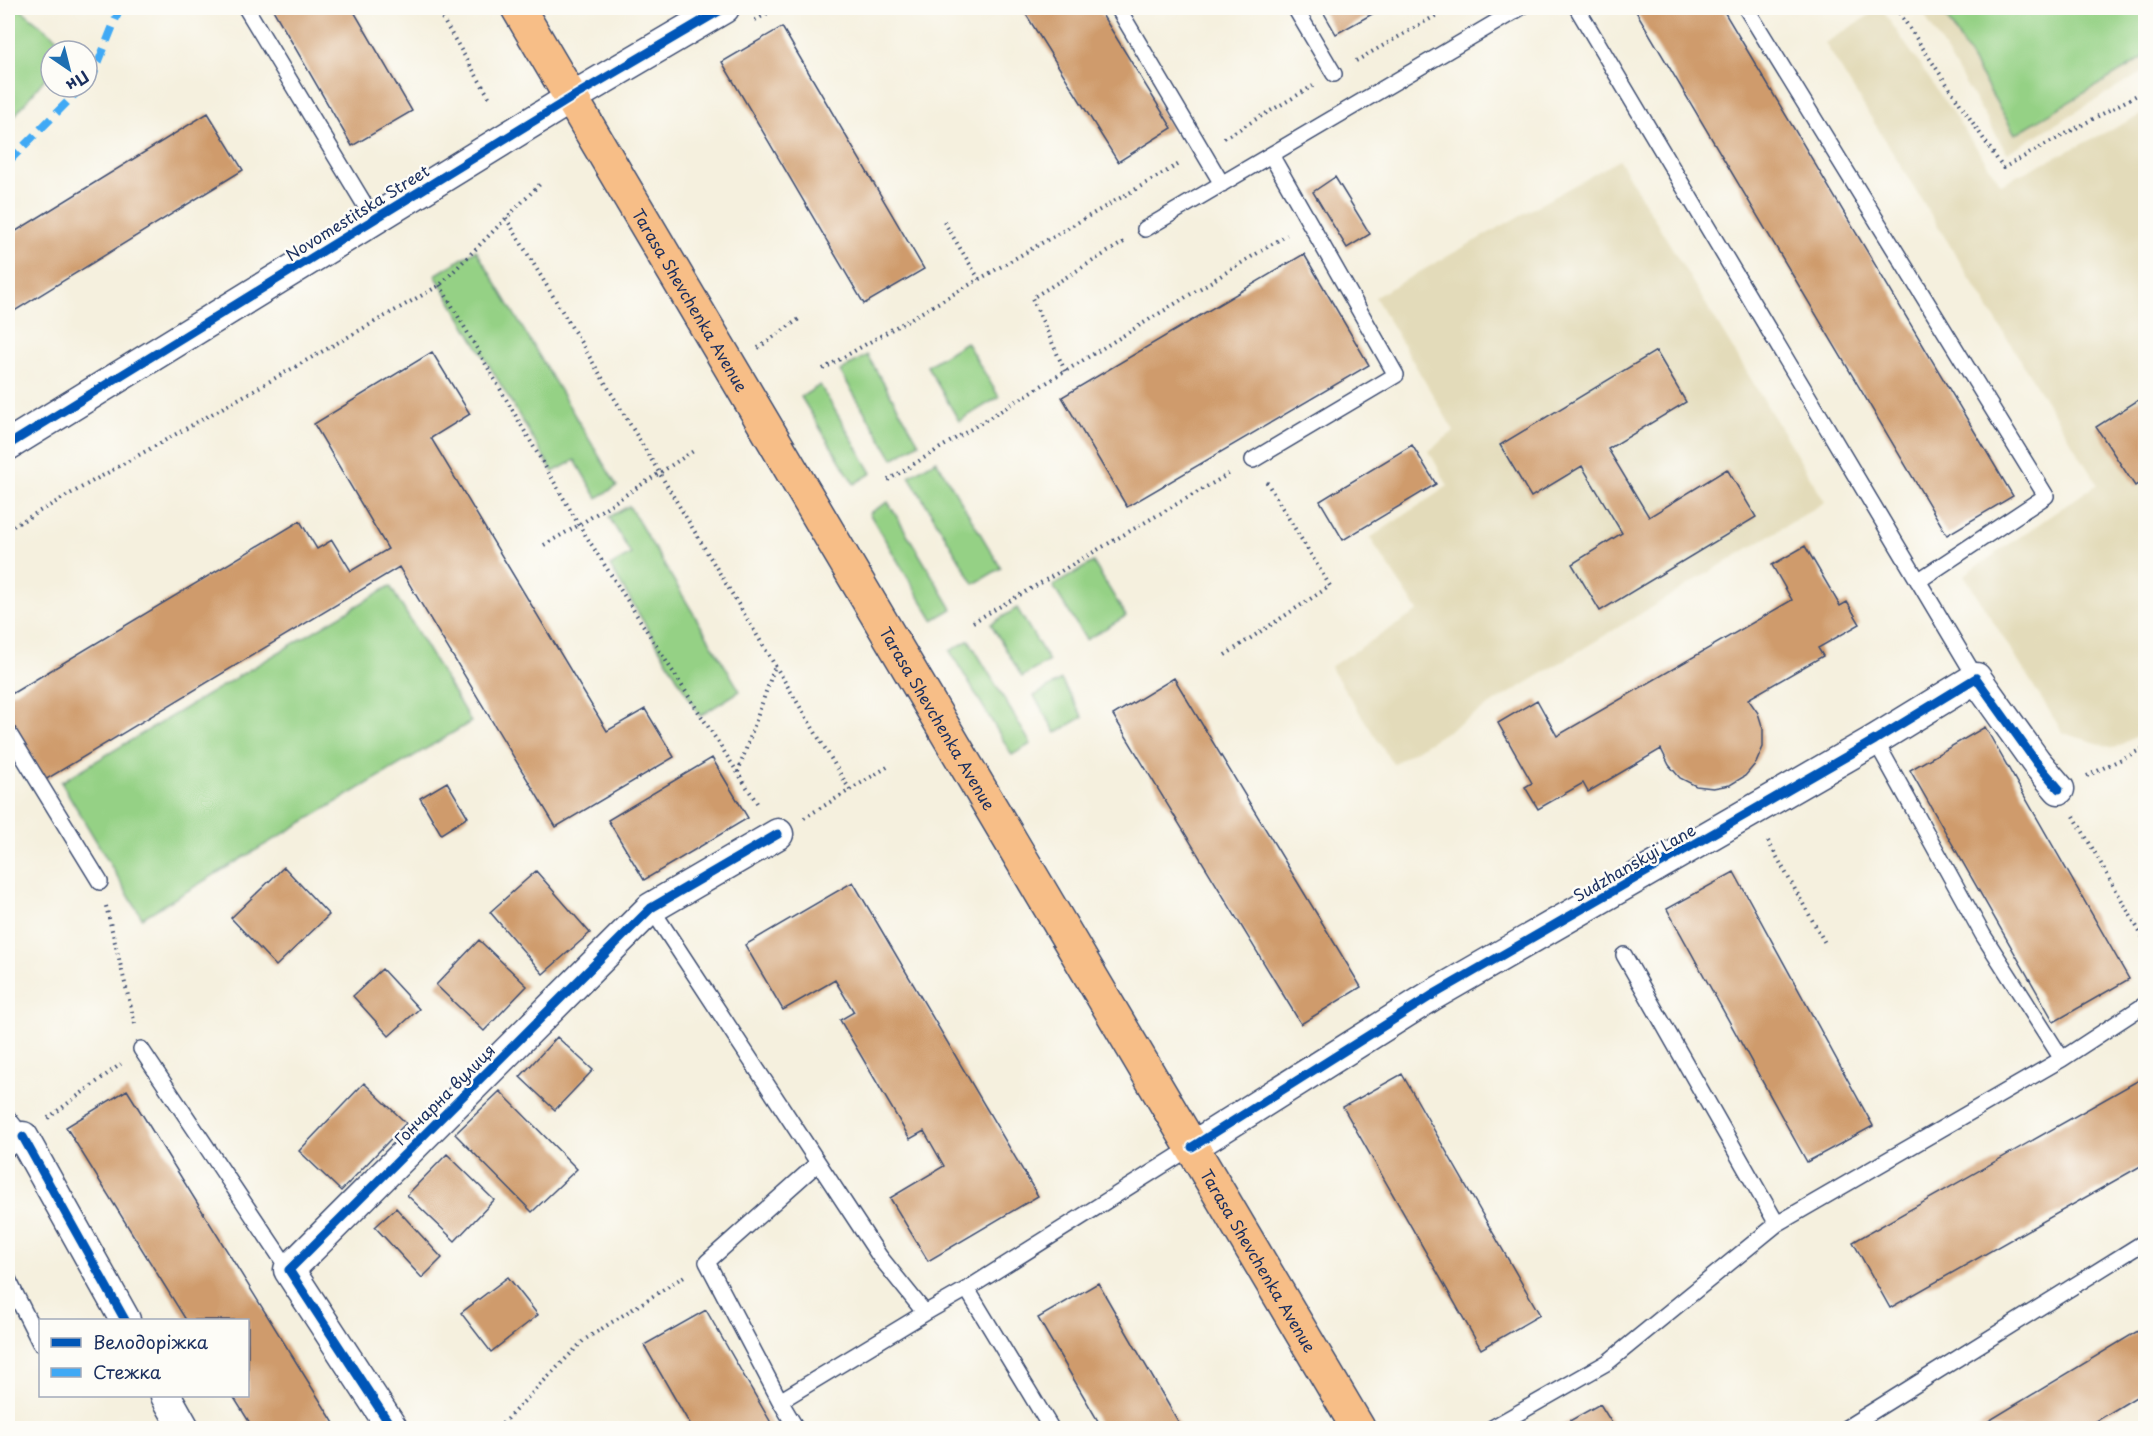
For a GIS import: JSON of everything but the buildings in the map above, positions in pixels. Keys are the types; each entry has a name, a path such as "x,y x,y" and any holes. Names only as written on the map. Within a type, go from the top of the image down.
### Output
{"main road":[{"name":"Tarasa Shevchenka Avenue","path":"518,8 1358,1428"}],"street":[{"name":"Novomestitska Street","path":"8,445 571,98 724,8"},
{"name":"Sudzhanskyi Lane","path":"1192,1147 1431,996 1875,740 1976,678"},
{"path":"1976,678 2036,762 2059,789"},
{"name":"Гончарна вулиця","path":"289,1270 651,908 778,834"},
{"path":"13,1135 123,1319"},
{"path":"289,1270 392,1428"},
{"path":"167,1397 184,1428"}],"lane":[{"path":"246,8 374,220"},
{"path":"1118,8 1222,184"},
{"path":"1296,8 1334,74"},
{"path":"1145,229 1520,8"},
{"path":"1577,8 1976,678"},
{"path":"1746,8 2046,496 1918,581"},
{"path":"1253,460 1396,375 1271,155"},
{"path":"8,732 100,882"},
{"path":"1875,740 1983,935 2062,1059"},
{"path":"651,908 880,1257 925,1313"},
{"path":"1624,955 1777,1224"},
{"path":"1492,1428 1608,1362 1777,1224 2062,1059 2145,1004"},
{"path":"141,1049 289,1270"},
{"path":"780,1401 967,1289 1192,1147"},
{"path":"796,1428 706,1262 818,1163"},
{"path":"1846,1428 2145,1241"},
{"path":"8,1279 39,1341"},
{"path":"967,1289 1051,1428"}],"path":[{"path":"436,8 491,100"},
{"path":"823,369 1449,8"},
{"path":"1896,8 2003,168 2145,90"},
{"path":"8,529 440,285 540,184"},
{"path":"506,218 850,790"},
{"path":"944,222 979,279"},
{"path":"888,480 1308,222"},
{"path":"1065,371 1032,298 1145,229"},
{"path":"440,285 579,525 778,834 889,766"},
{"path":"731,368 799,319"},
{"path":"544,545 695,450"},
{"path":"972,622 1253,460 1330,586 1225,655"},
{"path":"738,772 775,666"},
{"path":"2145,747 2059,789 2145,943"},
{"path":"1751,812 1825,943"},
{"path":"13,1135 141,1049 100,882"},
{"path":"498,1428 584,1340 706,1262"}],"shaded area":[{"path":"1881,8 2001,184 2145,113 2145,732 2114,748 2063,733 1964,575 2097,484 1825,43"},
{"path":"1920,8 2145,8 2145,71 2007,153"},
{"path":"1619,160 1825,502 1393,764 1330,667 1418,611 1370,538 1448,486 1429,451 1454,431 1375,297"}],"green space":[{"path":"8,8 19,8 58,39 39,39 39,86 8,124"},
{"path":"1941,8 2145,8 2145,57 2015,134"},
{"path":"476,250 617,486 597,498 575,460 553,472 435,275"},
{"path":"966,342 999,397 959,421 927,366"},
{"path":"867,355 919,443 893,459 840,371"},
{"path":"820,385 872,473 854,484 801,397"},
{"path":"936,460 1001,568 974,584 909,476"},
{"path":"888,502 952,609 933,620 869,513"},
{"path":"629,506 740,691 700,716 610,566 631,554 609,517"},
{"path":"1093,562 1126,616 1086,640 1053,586"},
{"path":"390,586 471,722 142,918 61,782"},
{"path":"1017,608 1049,661 1022,677 991,624"},
{"path":"969,640 1031,744 1012,755 950,651"},
{"path":"1061,680 1083,717 1056,733 1034,696"}],"marked path":[{"path":"99,61 120,8"},
{"path":"8,162 70,99"}],"cycle path":[{"path":"8,445 571,98 724,8"},
{"path":"1192,1147 1431,996 1875,740 1976,678 2036,762 2059,789"},
{"path":"392,1428 289,1270 651,908 778,834"},
{"path":"23,1137 124,1319"}]}
